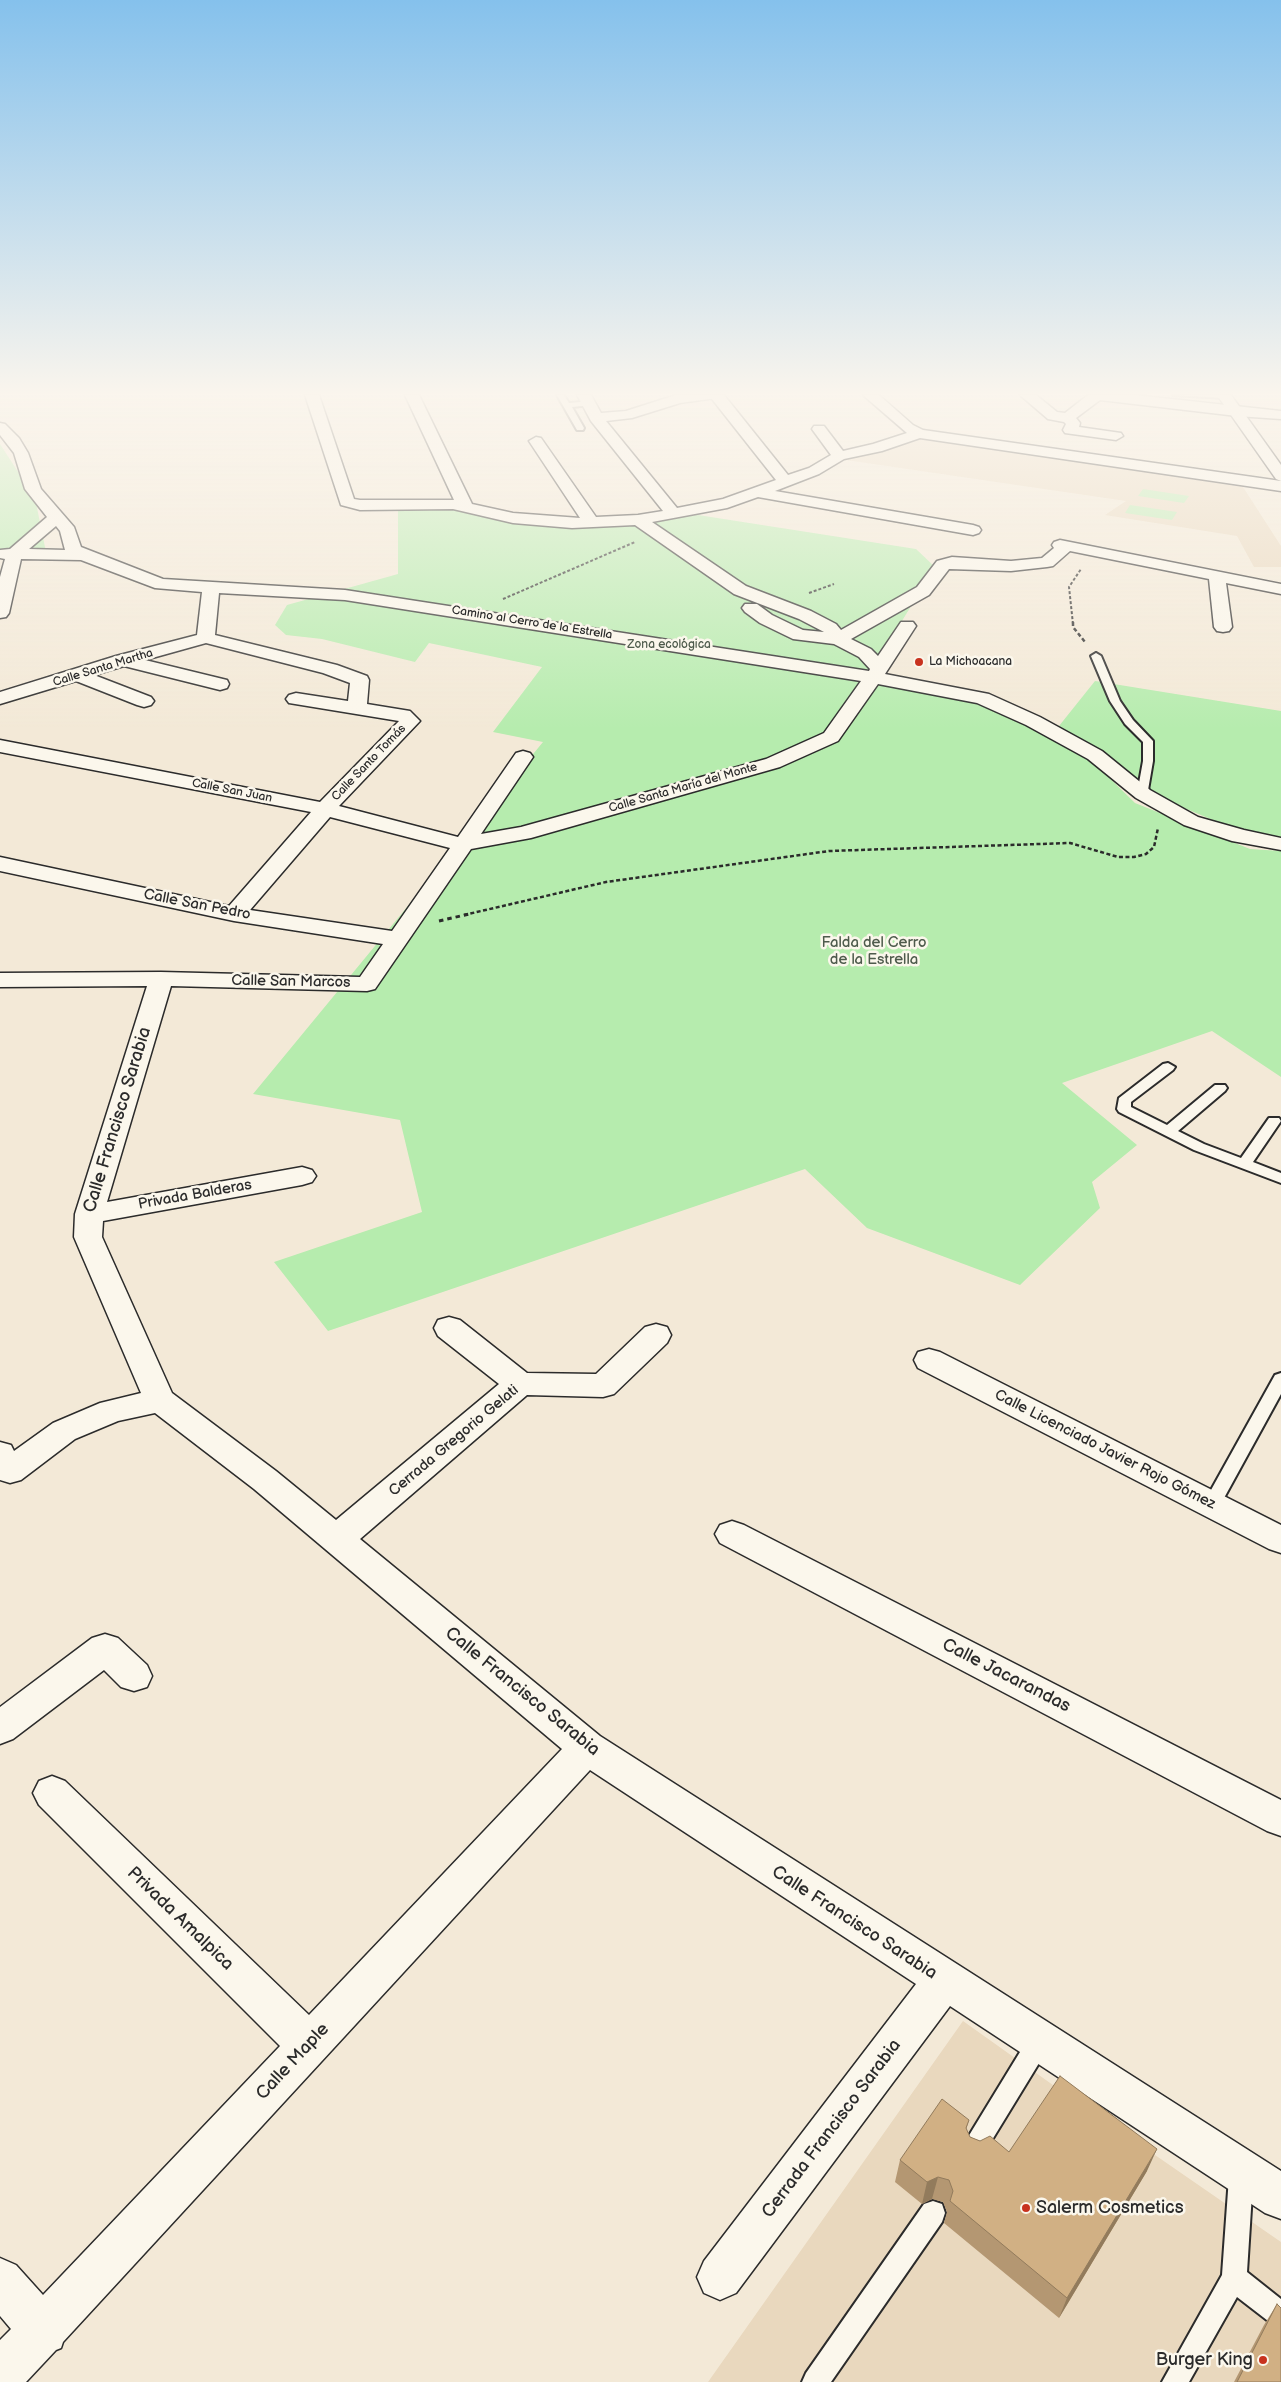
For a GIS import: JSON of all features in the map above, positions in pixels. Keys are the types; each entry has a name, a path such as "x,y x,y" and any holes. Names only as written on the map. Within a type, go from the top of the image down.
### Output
{"street":[{"path":"46,506 68,530 73,549 83,555"},
{"path":"466,506 513,518 592,524 638,520 710,506"},
{"path":"580,506 592,524"},
{"path":"668,506 674,513"},
{"path":"837,506 974,530"},
{"path":"0,613 7,554 55,518"},
{"path":"638,520 655,534 740,590 747,605 766,619 800,634 838,639 865,653 877,673"},
{"path":"838,639 923,591 943,565 952,562 1011,566 1047,562 1064,545 1281,589"},
{"path":"7,554 83,555"},
{"name":"Camino al Cerro de la Estrella","path":"83,555 161,584 345,595 877,673 982,698 1033,721 1095,756 1143,794 1191,821 1240,836 1281,844"},
{"path":"1217,576 1223,627"},
{"path":"211,588 206,638 330,669 360,680 357,708 296,699"},
{"name":"Calle Santa María del Monte","path":"461,844 523,833 773,763 831,736 877,673 907,626"},
{"name":"Calle Santa Martha","path":"0,698 123,660 206,638"},
{"path":"123,660 220,684"},
{"path":"78,675 144,701"},
{"name":"Calle Santo Tomás","path":"234,914 324,809 410,720 403,715 357,708"},
{"name":"Calle San Juan","path":"0,746 324,809 461,844"},
{"name":"Calle San Marcos","path":"0,980 161,979 367,984 461,844 523,757"},
{"name":"Calle San Pedro","path":"0,864 234,914 399,935"},
{"name":"Calle Francisco Sarabia","path":"161,979 89,1214 88,1237 160,1400 265,1480 587,1748 944,1981 1281,2197"},
{"name":"Privada Balderas","path":"89,1214 302,1176"},
{"path":"449,1328 520,1384"},
{"name":"Cerrada Gregorio Gelati","path":"337,1539 520,1384 603,1386 656,1336"},
{"name":"Calle Licenciado Javier Rojo Gómez","path":"929,1360 1281,1540"},
{"path":"0,1454 10,1470 64,1431 111,1411 160,1400"},
{"name":"Calle Jacarandas","path":"732,1534 1281,1819"},
{"path":"0,1728 105,1649 134,1676"},
{"name":"Calle Maple","path":"0,2375 44,2331 587,1748"},
{"name":"Privada Amalpica","path":"52,1792 309,2045"},
{"name":"Cerrada Francisco Sarabia","path":"720,2277 944,1981"},
{"path":"0,2281 44,2331"}],"lane":[{"path":"1096,656 1115,701 1129,722 1148,741 1148,761 1143,794"},
{"path":"1168,1067 1124,1101 1124,1109 1199,1146 1281,1178"},
{"path":"1169,1131 1220,1088"},
{"path":"1245,1163 1274,1121"},
{"path":"1212,1504 1281,1379"},
{"path":"973,2150 1039,2042"},
{"path":"1175,2382 1234,2278 1241,2171"},
{"path":"815,2382 932,2213"},
{"path":"1234,2278 1281,2315"}],"path":[{"path":"476,614 518,591 655,534"},
{"path":"1094,552 1068,587 1073,627 1096,656"},
{"path":"399,935 606,882 830,851 1070,843 1118,857 1134,857 1146,854 1154,847 1162,805"}],"shaded area":[{"path":"1118,506 1255,506 1281,546 1281,567 1254,567 1237,536 1105,515"},
{"path":"963,2021 1126,2137 1281,2242 1281,2382 708,2382"}],"green space":[{"path":"0,506 37,506 46,552 0,551"},
{"name":"Falda del Cerro de la Estrella","path":"398,506 449,507 588,527 698,515 916,549 935,567 867,678 970,696 1085,754 1135,803 1250,849 1281,851 1281,1077 1212,1031 1062,1083 1137,1145 1092,1182 1100,1208 1020,1285 867,1228 805,1169 328,1331 274,1262 422,1212 400,1120 253,1094 543,742 493,732 542,667 429,643 415,662 322,639 286,635 275,625 287,605 398,574"},
{"path":"1129,506 1177,512 1172,520 1125,513"},
{"path":"1095,681 1281,711 1281,837 1227,826 1165,800 1059,726"}],"building":[{"name":"Salerm Cosmetics","path":"1060,2076 1157,2149 1067,2298 950,2201 953,2191 949,2180 938,2177 927,2182 900,2160 942,2099 969,2120 966,2128 970,2137 980,2141 990,2136 1009,2152"},
{"name":"Burger King","path":"1277,2304 1281,2308 1281,2382 1237,2382"}],"place":[{"name":"La Michoacana","path":"919,662"},
{"name":"Salerm Cosmetics","path":"1026,2208"},
{"name":"Burger King","path":"1263,2360"}],"park label":[{"name":"Zona ecológica","path":"669,645"}]}
